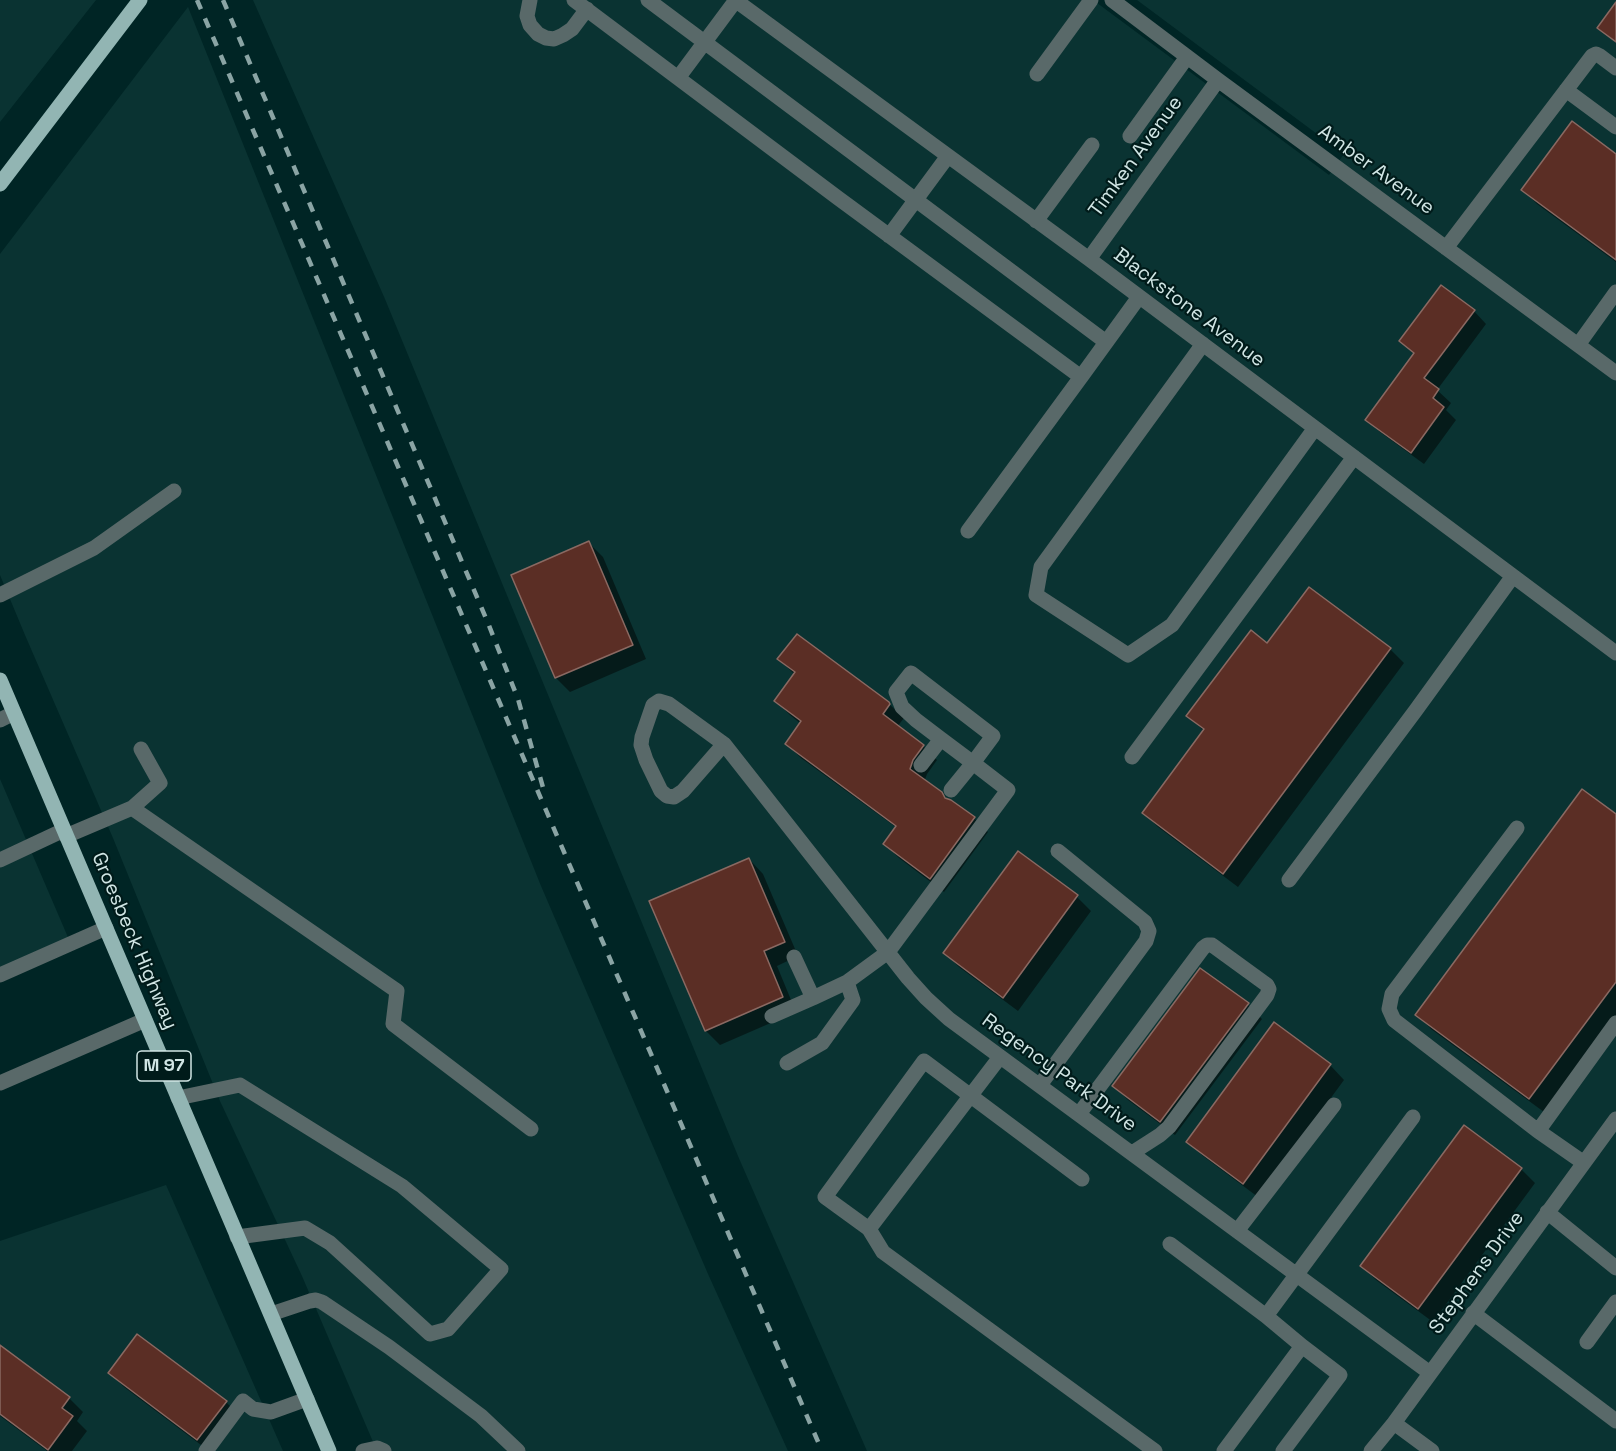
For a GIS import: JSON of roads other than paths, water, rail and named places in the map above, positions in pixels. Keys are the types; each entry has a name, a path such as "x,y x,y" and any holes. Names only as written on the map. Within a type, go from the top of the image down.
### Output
{"main road":[{"path":"0,184 140,0"},
{"name":"Groesbeck Highway","path":"0,680 329,1451"}],"street":[{"path":"530,0 527,16 530,25 538,34 554,39 572,29 580,5 1081,377"},
{"path":"648,0 1106,342"},
{"path":"678,78 736,0"},
{"name":"Blackstone Avenue","path":"736,0 1089,259 1616,653"},
{"path":"1037,74 1091,0"},
{"name":"Amber Avenue","path":"1112,0 1616,373"},
{"path":"1446,248 1592,57 1596,54 1616,68"},
{"path":"1130,136 1187,57"},
{"name":"Timken Avenue","path":"1089,259 1218,80"},
{"path":"1566,90 1616,127"},
{"path":"1036,221 1092,145"},
{"path":"889,236 948,156"},
{"path":"1578,345 1616,292"},
{"path":"968,531 1139,297"},
{"path":"1203,344 1041,567 1036,595 1128,655 1172,625 1315,428"},
{"path":"1132,757 1354,457"},
{"path":"0,595 94,548 174,490"},
{"path":"1289,880 1513,576"},
{"path":"772,1016 847,981 888,952 1008,790 973,763 941,739 902,707 896,692 911,673 993,736 973,763 951,790"},
{"name":"Regency Park Drive","path":"724,744 683,791 674,797 666,796 661,791 641,745 653,705 659,701 669,704 724,744 888,952 926,998 949,1019 1430,1373"},
{"path":"0,720 14,713"},
{"path":"921,765 941,739"},
{"path":"0,860 132,808 160,783 141,749"},
{"path":"132,808 397,991 393,1024 531,1129"},
{"path":"1517,828 1392,994 1389,1009 1394,1020 1538,1131 1584,1162"},
{"path":"1040,1085 1146,941 1149,931 1145,922 1058,851"},
{"path":"0,975 106,928"},
{"path":"1079,1114 1207,945 1212,945 1267,985 1269,989 1267,994 1173,1122 1160,1135 1132,1153"},
{"path":"794,957 813,998"},
{"path":"786,1063 822,1043 853,1000 847,981"},
{"path":"0,1083 145,1020"},
{"path":"1538,1131 1616,1023"},
{"path":"869,1229 1000,1056"},
{"path":"1082,1179 924,1061 825,1197 869,1229 883,1252 1155,1451"},
{"path":"178,1098 240,1085 402,1186 501,1269 448,1329 430,1334 330,1242 304,1228 237,1237"},
{"path":"1237,1231 1334,1105"},
{"path":"1266,1316 1413,1117"},
{"name":"Stephens Drive","path":"1371,1451 1394,1423 1616,1119"},
{"path":"1547,1212 1616,1268"},
{"path":"1170,1244 1340,1375 1283,1451"},
{"path":"271,1314 310,1300 322,1302 389,1347 481,1416 518,1451"},
{"path":"1587,1342 1616,1302"},
{"path":"1473,1313 1616,1421"},
{"path":"1224,1451 1302,1346"},
{"path":"206,1451 243,1401 254,1409 271,1412 307,1399"},
{"path":"1394,1423 1432,1451"},
{"path":"363,1451 377,1448 384,1451"}],"railway":[{"path":"197,0 822,1451"},
{"path":"223,0 488,623 518,699 544,791"}]}
